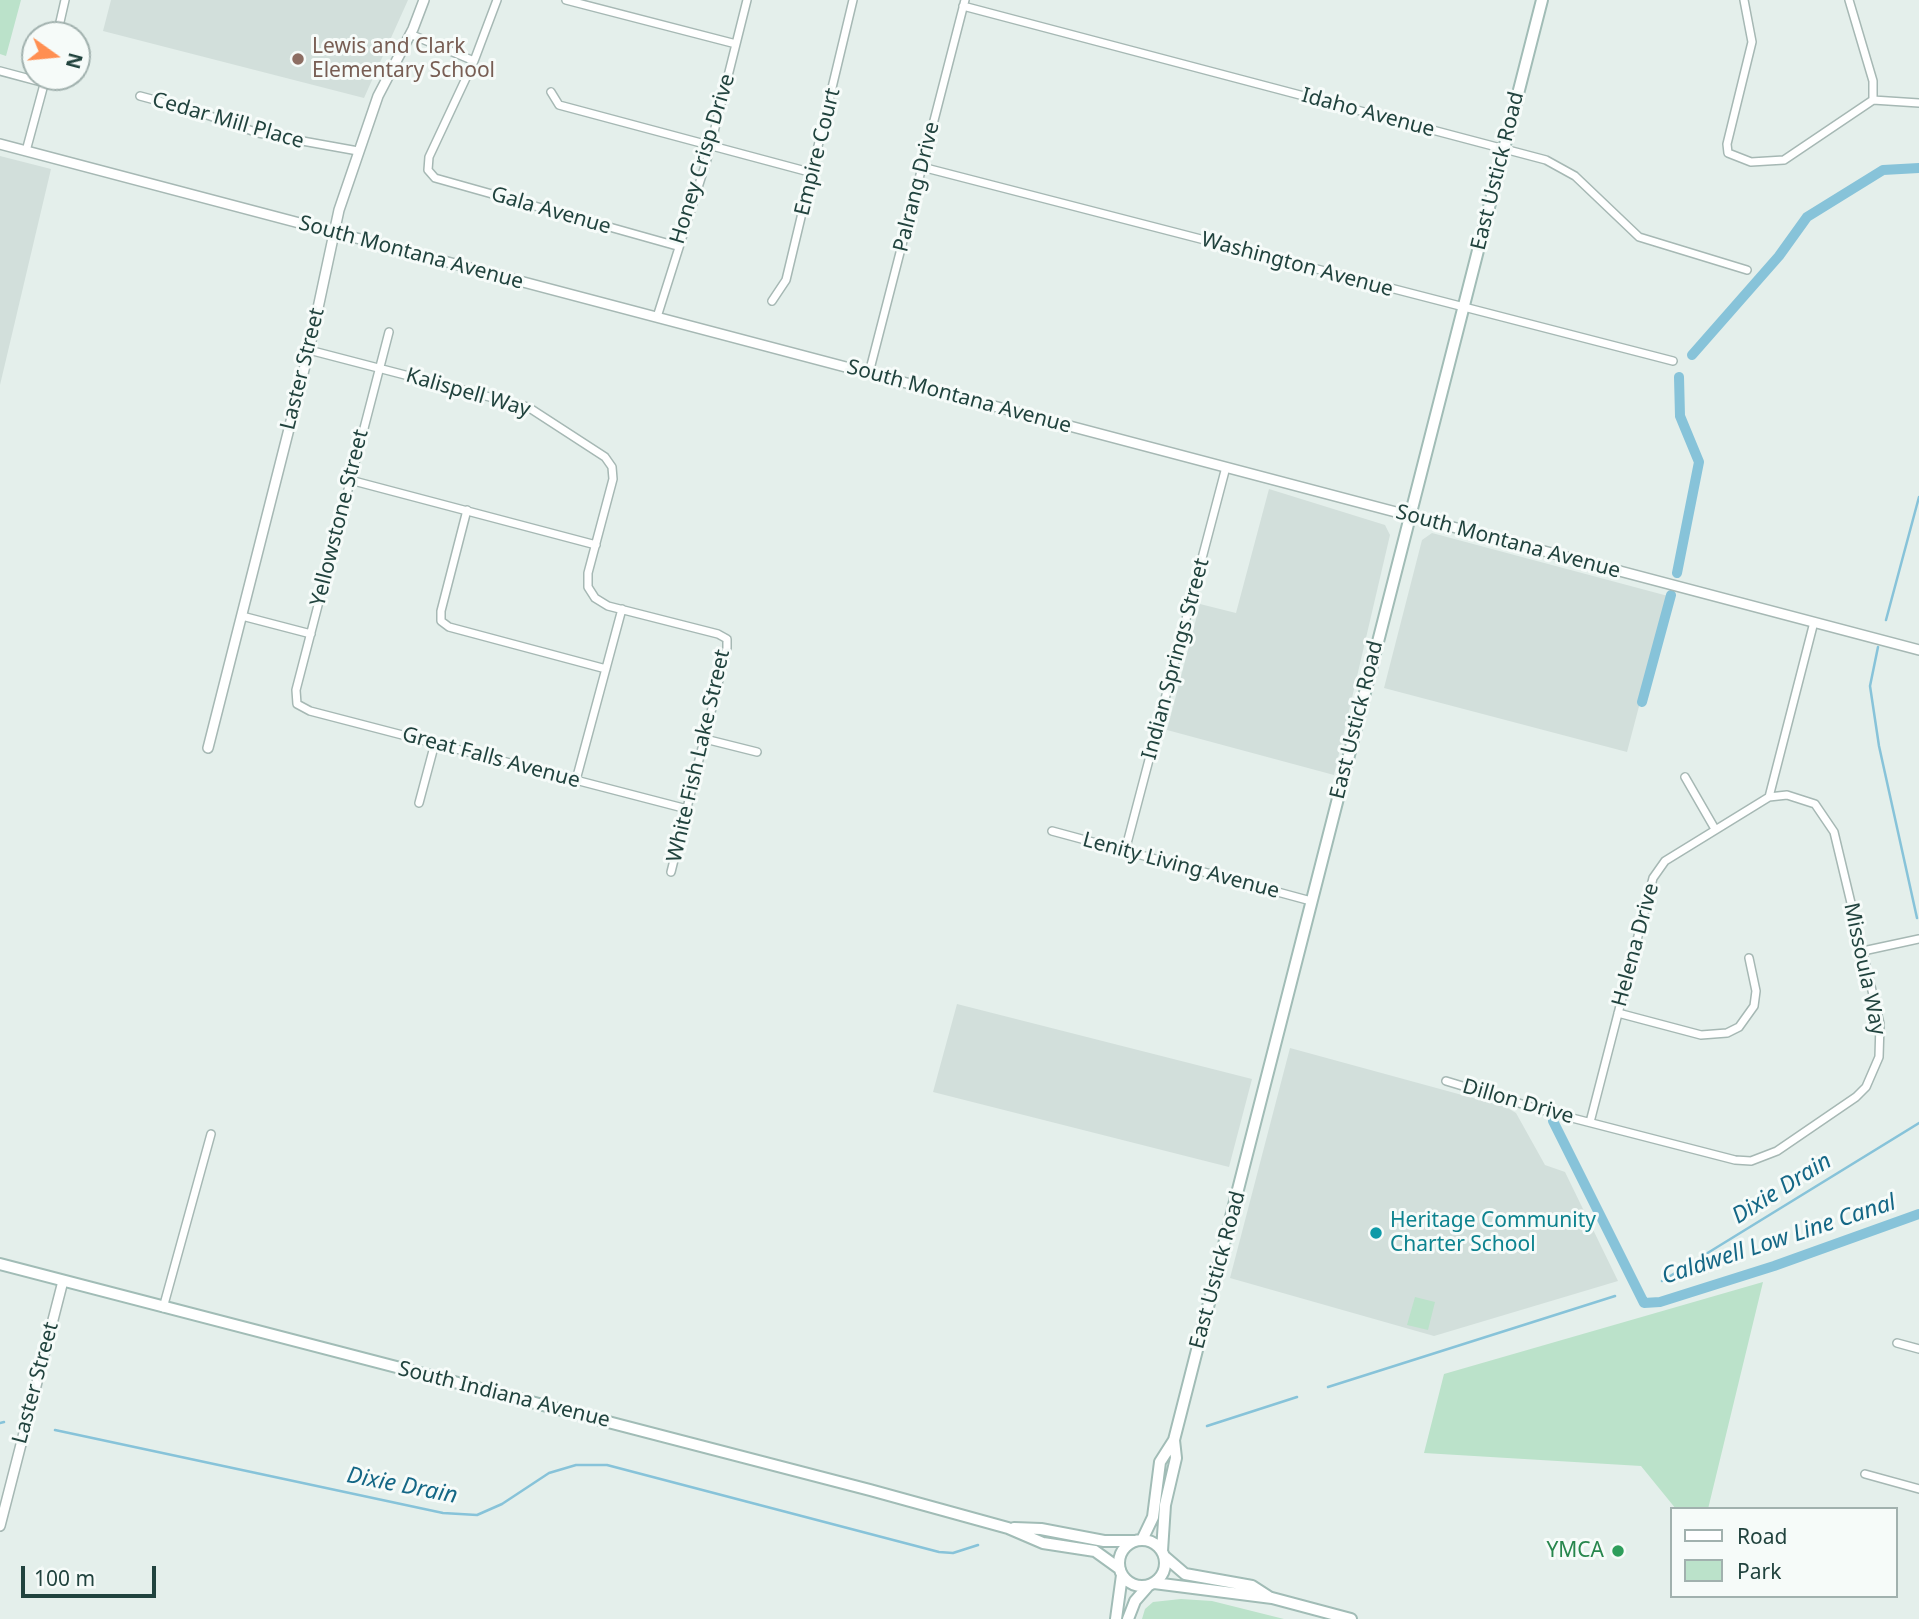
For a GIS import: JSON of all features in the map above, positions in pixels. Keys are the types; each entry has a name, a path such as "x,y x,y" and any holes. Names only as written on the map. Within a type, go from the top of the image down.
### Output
{"main road":[{"name":"East Ustick Road","path":"1139,1540 1153,1517 1160,1462 1174,1440 1542,0"},
{"name":"South Indiana Avenue","path":"0,1264 1008,1528 1043,1543 1095,1551 1121,1572"},
{"name":"East Ustick Road","path":"1163,1554 1165,1505 1176,1458 1174,1440"},
{"name":"South Indiana Avenue","path":"1008,1528 1041,1529 1104,1541 1139,1540"},
{"path":"1116,1619 1122,1552 1139,1540 1153,1542 1185,1574 1252,1586 1272,1598"},
{"path":"1128,1619 1135,1601 1165,1568 1163,1554"},
{"path":"1121,1572 1137,1586 1151,1584 1249,1598 1272,1598 1351,1619"}],"street":[{"path":"60,21 65,0"},
{"name":"Laster Street","path":"208,748 309,350 334,232 377,96 410,34 424,0"},
{"path":"410,34 474,61 497,0"},
{"path":"566,0 736,44"},
{"name":"Honey Crisp Drive","path":"657,317 710,145 747,0"},
{"name":"Empire Court","path":"772,300 786,280 853,0"},
{"path":"1744,0 1752,42 1727,144 1728,152 1751,162 1784,160 1873,100 1919,103"},
{"path":"1849,0 1866,67 1873,81 1873,100"},
{"name":"Idaho Avenue","path":"964,3 1546,160 1575,176 1639,237 1747,270"},
{"name":"Palrang Drive","path":"869,373 964,3"},
{"name":"Gala Avenue","path":"474,61 429,157 428,170 435,178 677,246"},
{"path":"0,71 21,75"},
{"path":"26,151 43,91"},
{"path":"551,92 559,105 813,173"},
{"name":"Cedar Mill Place","path":"139,96 196,111 258,133 358,151"},
{"name":"South Montana Avenue","path":"0,144 1919,650"},
{"name":"Washington Avenue","path":"922,167 1673,361"},
{"name":"Yellowstone Street","path":"297,704 296,690 389,332"},
{"name":"Kalispell Way","path":"309,350 528,407 605,457 612,467 613,479 596,545"},
{"name":"Indian Springs Street","path":"1125,851 1226,467"},
{"path":"350,480 596,545 588,587 595,598 622,609 576,780"},
{"path":"467,510 441,611 441,621 449,627 606,669"},
{"name":"White Fish Lake Street","path":"622,609 719,634 726,639 727,648 671,872"},
{"path":"242,616 311,634"},
{"path":"1769,797 1814,622"},
{"name":"Great Falls Avenue","path":"297,704 310,711 687,809"},
{"path":"705,739 757,752"},
{"path":"419,803 435,743"},
{"path":"1685,777 1715,829"},
{"name":"Missoula Way","path":"1590,1122 1743,1161 1766,1158 1845,1107 1866,1087 1879,1056 1880,1024 1834,832 1815,804 1787,795 1769,797"},
{"name":"Helena Drive","path":"1590,1122 1658,868 1715,829 1769,797"},
{"name":"Lenity Living Avenue","path":"1052,831 1311,901"},
{"path":"1863,951 1919,939"},
{"path":"1618,1013 1701,1035 1727,1033 1739,1027 1754,1006 1756,992 1749,958"},
{"name":"Dillon Drive","path":"1446,1081 1590,1122"},
{"path":"163,1308 211,1134"},
{"name":"Laster Street","path":"0,1526 63,1281"},
{"path":"1896,1343 1919,1349"},
{"path":"1865,1474 1919,1489"}],"shaded area":[{"name":"Lewis and Clark Elementary School","path":"111,0 408,0 364,98 103,31"},
{"path":"0,156 51,169 0,385"},
{"path":"1269,489 1385,525 1390,535 1334,775 1167,730 1200,604 1236,613"},
{"path":"1432,533 1668,596 1627,752 1384,688 1422,540"},
{"path":"957,1004 1252,1079 1229,1167 933,1092"},
{"path":"1290,1048 1506,1107 1516,1113 1545,1165 1565,1172 1618,1281 1434,1336 1230,1278"}],"green space":[{"path":"0,0 21,0 6,56 0,54"},
{"path":"1763,1282 1708,1507 1674,1507 1641,1466 1424,1453 1444,1374"},
{"path":"1415,1297 1435,1302 1428,1330 1407,1325"},
{"path":"1181,1599 1212,1601 1284,1619 1142,1619 1145,1609 1153,1602"}],"waterway":[{"name":"Caldwell Low Line Canal","path":"1692,355 1779,256 1807,217 1883,170 1919,168"},
{"name":"Caldwell Low Line Canal","path":"1677,573 1699,462 1680,416 1679,377"},
{"name":"Dixie Drain","path":"1886,620 1919,497"},
{"name":"Caldwell Low Line Canal","path":"1642,702 1671,595"},
{"name":"Dixie Drain","path":"1878,647 1870,686 1879,746 1917,918"},
{"name":"Caldwell Low Line Canal","path":"1553,1121 1644,1303 1660,1302 1774,1266 1919,1214"},
{"name":"Dixie Drain","path":"1662,1281 1919,1123"},
{"name":"Dixie Drain","path":"1328,1387 1615,1296"},
{"name":"Dixie Drain","path":"1207,1426 1297,1397"},
{"name":"Dixie Drain","path":"0,1423 4,1422"},
{"name":"Dixie Drain","path":"55,1430 443,1513 477,1515 502,1504 549,1473 576,1465 607,1465 939,1552 953,1553 978,1545"}],"place":[{"name":"Lewis and Clark Elementary School","path":"298,59"},
{"name":"Heritage Community Charter School","path":"1376,1233"},
{"name":"YMCA","path":"1618,1551"}]}
